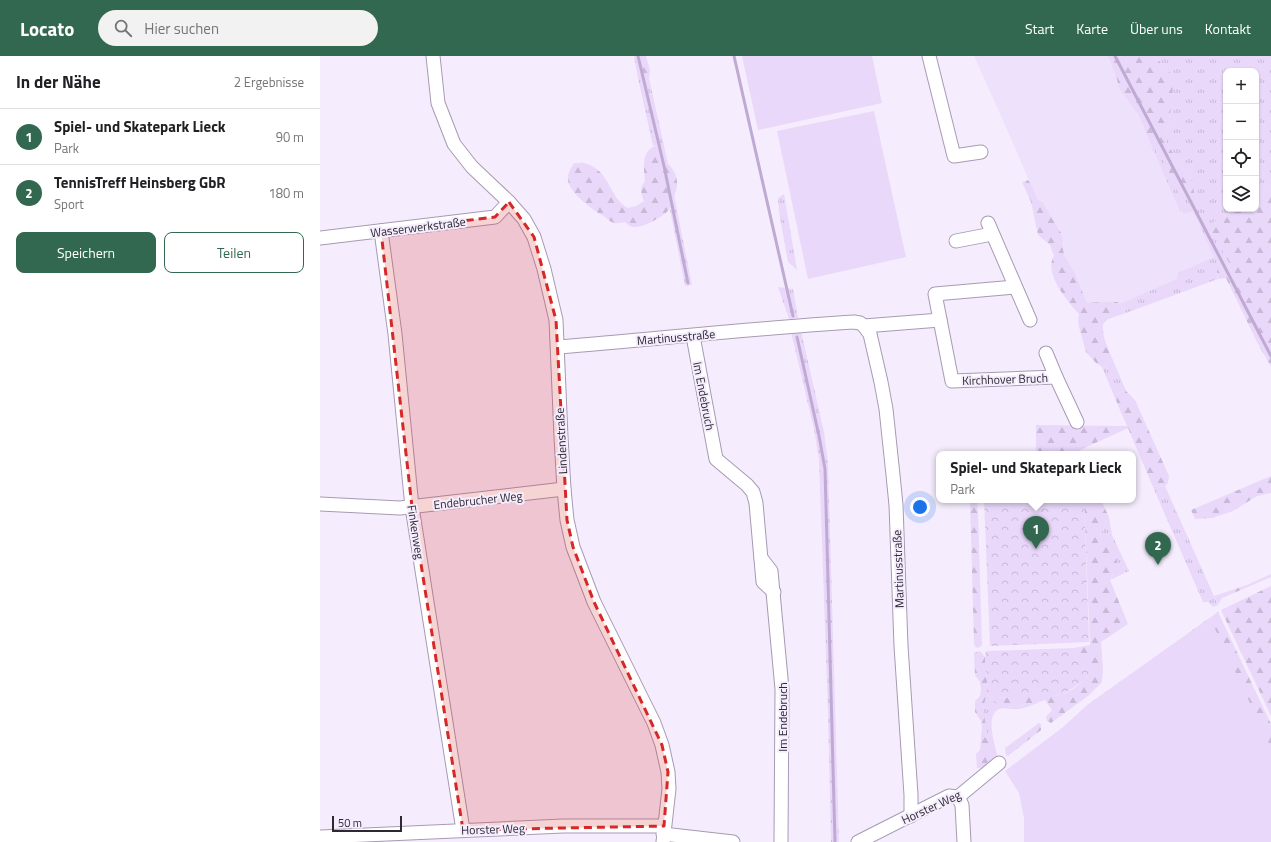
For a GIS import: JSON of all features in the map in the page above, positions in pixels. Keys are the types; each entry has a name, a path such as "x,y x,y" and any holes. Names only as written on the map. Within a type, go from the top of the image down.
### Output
{"street":[{"name":"Lindenstraße","path":"433,56 438,104 454,144 472,167 510,202 524,219 534,237 556,320 560,437 567,520 573,547 594,602 654,723 662,745 668,772 669,785 663,834"},
{"path":"929,56 954,156 981,152"},
{"name":"Wasserwerkstraße","path":"320,238 495,217 510,202"},
{"path":"956,241 990,229 1014,287 1030,320"},
{"name":"Finkenweg","path":"381,231 395,334 412,507 463,830"},
{"path":"940,320 935,294 1014,287"},
{"name":"Martinusstraße","path":"864,326 940,320"},
{"name":"Kirchhover Bruch","path":"940,320 952,381 1056,377 1046,353"},
{"name":"Martinusstraße","path":"558,347 833,323 854,322 860,323 864,326 870,334 885,402 894,482 899,617 911,795 911,816"},
{"name":"Im Endebruch","path":"693,336 716,459 747,485 753,492 756,503 763,582 774,592 782,689 781,842"},
{"path":"1056,377 1077,422"},
{"name":"Endebrucher Weg","path":"320,504 400,508 564,489"},
{"name":"Horster Weg","path":"858,842 949,796 958,797 999,763"},
{"path":"958,797 962,805 964,842"},
{"name":"Horster Weg","path":"321,837 563,826 663,834 733,842"}],"highlighted area":[{"path":"509,202 534,237 544,269 556,320 567,520 573,547 594,602 662,745 668,772 664,826 463,830 412,507 381,231 495,217"}],"shaded area":[{"path":"974,56 1120,56 1219,266 1089,321"}],"green space":[{"path":"634,56 646,56 650,70 649,78 638,78"},
{"path":"742,56 872,56 882,103 758,130"},
{"path":"1106,56 1154,56 1169,71 1173,78 1172,104 1166,134 1166,142 1192,182 1194,193 1191,198 1186,199 1180,196 1163,159 1149,140 1140,117 1119,88 1109,58"},
{"path":"1154,56 1271,56 1271,190 1259,196 1259,68 1223,68 1223,212 1232,212 1209,225 1231,266 1219,266 1217,276 1218,279 1123,314 1124,310 1120,304 1177,279 1178,273 1214,257 1193,211 1184,214 1180,211 1149,140 1163,159 1180,196 1192,182 1166,142 1166,134 1172,104 1169,71"},
{"path":"638,78 649,78 668,164 663,158 659,144 653,146"},
{"path":"874,111 906,257 808,279 777,131"},
{"path":"659,144 665,162 670,166 677,179 677,188 672,206 659,218 637,227 629,226 625,222 612,222 594,210 573,191 568,180 570,171 574,163 585,163 595,167 600,172 622,204 628,208 636,206 644,201 641,191 645,181 644,159 649,150"},
{"path":"1028,180 1037,199 1043,203 1061,233 1064,255 1074,272 1087,303 1118,302 1124,310 1123,314 1108,319 1103,324 1105,341 1110,354 1107,365 1102,367 1086,352 1079,327 1079,314 1063,295 1054,279 1051,263 1054,256 1050,245 1038,235 1031,202 1022,182"},
{"path":"1271,190 1271,367 1257,342 1226,278 1218,279 1217,271 1219,266 1231,266 1208,225 1232,212 1259,212 1259,196"},
{"path":"784,194 797,270 788,262 779,212 778,198"},
{"path":"674,195 692,285 685,286 670,210 673,205"},
{"path":"778,287 793,289 798,318 789,319"},
{"path":"801,331 824,432 828,463 839,842 831,842 819,459 814,429 791,332"},
{"path":"1110,353 1126,391 1120,392 1117,395 1117,403 1102,367 1106,366 1110,359"},
{"path":"1126,391 1135,400 1169,476 1168,483 1165,486 1153,487 1128,428 1080,451 1036,451 1036,425 1127,426 1117,403 1117,395 1120,392"},
{"path":"1271,476 1271,493 1257,496 1233,511 1212,518 1195,519 1191,510"},
{"path":"1165,486 1218,605 1213,607 1208,602 1203,602 1153,487"},
{"path":"970,503 977,503 982,645 978,648 975,647"},
{"path":"984,503 1084,503 1089,642 990,646"},
{"path":"1084,503 1102,503 1109,517 1099,538 1110,545 1114,550 1116,556 1116,568 1110,580 1128,624 1101,642 1103,668 1102,682 1088,696 1051,723 1047,721 1046,717 1052,710 1045,700 1014,707 1002,705 991,699 990,696 1002,698 1030,693 1061,695 1068,692 1084,680 1090,673 1075,657 1074,648 1090,645"},
{"path":"1109,517 1112,535 1129,571 1110,580 1114,574 1099,538"},
{"path":"1271,574 1271,577 1222,598 1218,605 1214,596 1247,585"},
{"path":"1271,586 1271,716 1221,610"},
{"path":"1218,612 1271,724 1271,813 1086,706"},
{"path":"1210,618 1271,748 1271,842 1024,842 1024,818 1019,793 1005,771 1063,727 1086,706"},
{"path":"1074,648 1075,657 1090,673 1086,679 1062,695 1035,693 1017,697 997,698 986,695 988,684 985,662 986,651"},
{"path":"980,651 985,657 988,689 983,709 991,754 986,765 977,768 976,754 980,750 982,727 981,721 975,712 975,701 980,696 981,689 980,682 975,675 974,653"},
{"path":"986,695 990,696 991,699 1002,705 1014,707 1045,700 1028,707 999,709 995,713 992,718 992,732 998,759 983,771 980,768 986,765 983,709"},
{"path":"1039,723 1041,724 1041,730 1008,756 1006,755 1005,748"}],"waterway":[{"path":"638,56 664,166 688,283"},
{"path":"734,56 793,316"},
{"path":"1115,56 1271,356"},
{"path":"797,337 825,469 835,842"}],"place":[{"name":"Spiel- und Skatepark Lieck","path":"1036,549"},
{"name":"TennisTreff Heinsberg GbR","path":"1158,565"}]}
